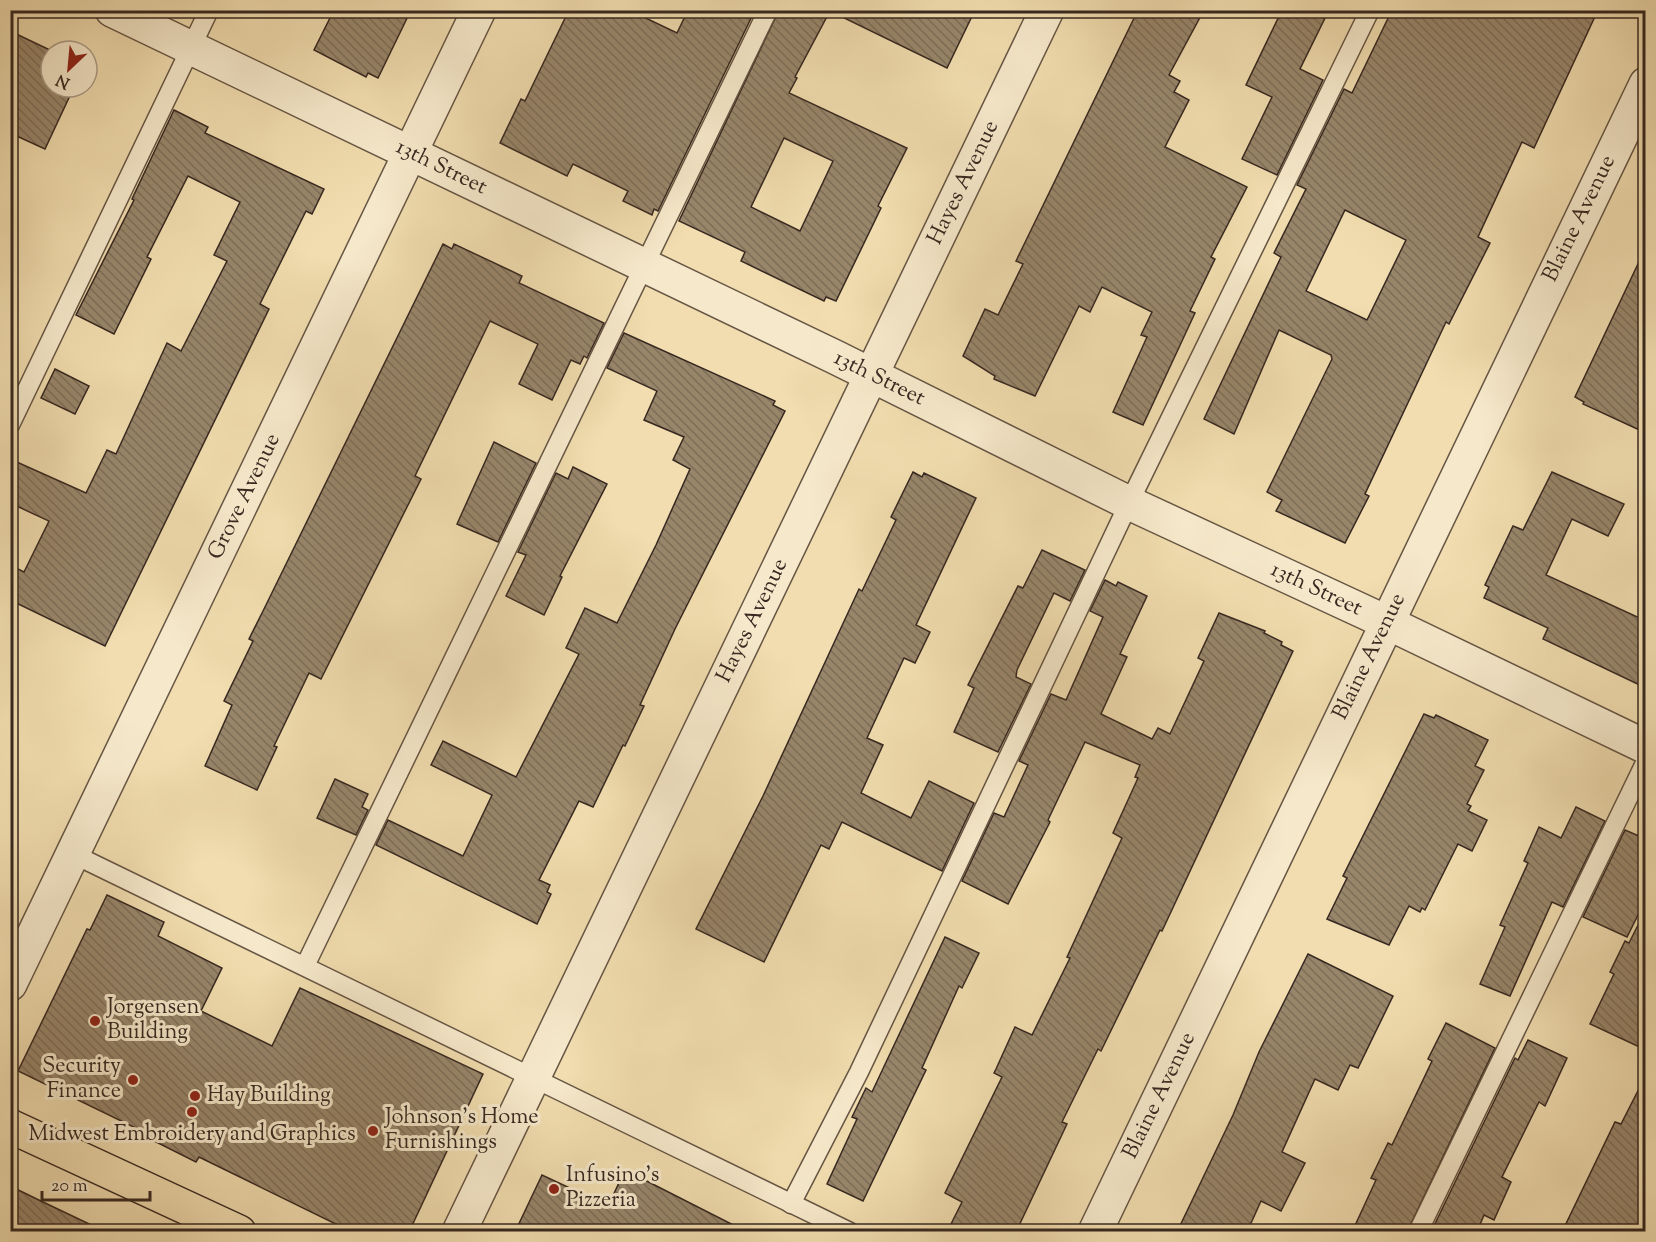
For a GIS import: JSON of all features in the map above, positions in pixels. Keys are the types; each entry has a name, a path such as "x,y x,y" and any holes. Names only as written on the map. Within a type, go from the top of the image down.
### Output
{"main road":[{"path":"10,1126 239,1232"}],"street":[{"name":"13th Street","path":"112,10 872,375 1129,503 1386,622 1646,747"},
{"name":"Grove Avenue","path":"10,984 479,10"},
{"name":"Hayes Avenue","path":"459,1232 1047,10"},
{"name":"Blaine Avenue","path":"1095,1232 1646,84"}],"lane":[{"path":"10,425 209,10"},
{"path":"305,966 646,267 768,10"},
{"path":"791,1204 859,1072 1129,503 1370,10"},
{"path":"1418,1232 1646,761"},
{"path":"73,854 850,1232"}],"building":[{"path":"334,10 411,10 378,78 368,73 366,77 314,50"},
{"path":"569,10 629,10 677,33 688,10 755,10 658,211 654,209 652,215 623,201 628,191 573,164 567,176 500,143 521,99 525,101"},
{"path":"779,10 975,10 947,68 830,11 795,77 797,78 789,93 907,148 878,206 881,208 836,301 826,297 824,301 741,261 745,252 679,221","holes":["784,138 833,161 800,231 751,207"]},
{"path":"1138,10 1204,10 1169,75 1180,81 1174,92 1189,100 1165,147 1247,187 1211,257 1215,259 1190,311 1195,313 1143,425 1113,412 1147,337 1141,335 1152,312 1102,287 1090,312 1079,306 1035,396 994,379 995,376 963,356 985,309 998,315 1023,264 1016,261"},
{"path":"1282,10 1329,10 1300,69 1323,80 1277,175 1242,159 1272,97 1246,85"},
{"path":"1392,10 1598,10 1534,148 1522,142 1478,237 1490,243 1449,324 1446,322 1365,494 1369,496 1345,543 1276,511 1282,500 1267,492 1332,359 1331,355 1279,330 1234,434 1204,419 1281,257 1274,253 1306,189 1297,185 1344,89 1352,93","holes":["1345,210 1406,240 1367,320 1306,291"]},
{"path":"10,31 39,45 39,99 68,99 45,149 10,133"},
{"path":"174,110 208,127 205,133 324,189 312,214 306,211 260,304 269,309 105,646 10,600 10,565 24,572 49,521 10,503 10,459 86,493 107,450 116,454 167,343 181,351 227,261 214,255 240,202 188,176 147,257 151,259 114,334 76,315 134,200 132,199"},
{"path":"443,244 452,249 454,244 522,276 519,283 604,323 587,358 584,356 580,364 571,360 552,400 519,384 538,344 490,321 415,476 421,479 321,679 309,673 274,746 277,747 257,790 205,766 232,705 224,701 253,641 249,639"},
{"path":"1646,247 1646,433 1583,404 1584,402 1575,397"},
{"path":"624,333 775,401 773,405 785,411 675,629 640,705 644,706 625,746 623,745 593,807 579,801 539,880 550,885 547,892 551,894 537,924 376,845 388,820 463,856 492,795 431,765 443,741 516,777 579,654 566,648 585,608 617,623 656,545 690,469 673,460 684,437 644,420 657,391 607,368"},
{"path":"55,369 89,386 75,414 41,398"},
{"path":"494,442 536,463 498,542 457,524"},
{"path":"573,467 607,484 560,576 562,577 544,615 506,596 526,555 518,552 556,473 568,479"},
{"path":"913,472 922,477 924,473 976,498 916,625 930,632 915,663 904,658 867,738 883,745 861,793 911,818 929,781 974,803 942,871 842,822 829,849 821,845 764,962 696,929 763,796 859,589 862,591 896,520 891,517"},
{"path":"1552,472 1624,504 1608,536 1572,519 1546,575 1646,621 1646,688 1543,639 1548,628 1484,598 1489,587 1485,585 1513,526 1523,530"},
{"path":"1042,550 1085,570 1070,601 1054,593 1017,670 1016,677 1031,684 998,752 954,732 974,688 968,685 1018,586 1023,588"},
{"path":"1105,580 1116,586 1118,582 1147,596 1120,654 1127,657 1101,714 1152,739 1158,728 1170,734 1204,661 1198,658 1219,613 1265,631 1264,633 1282,642 1281,645 1293,651 1162,931 1160,930 1101,1051 1098,1049 1062,1122 1067,1124 1016,1232 947,1232 962,1202 945,1193 1002,1077 994,1073 1015,1027 1032,1035 1070,958 1067,957 1122,838 1113,833 1138,778 1135,777 1140,765 1085,742 1048,820 1050,822 1008,904 962,881 994,813 1004,817 1028,765 1019,761 1051,694 1066,700 1103,617 1090,611"},
{"path":"1424,714 1434,718 1436,715 1488,740 1475,766 1484,770 1467,804 1471,806 1468,811 1487,820 1472,851 1458,844 1425,910 1422,908 1420,912 1409,906 1389,945 1327,919 1347,878 1343,876"},
{"path":"335,779 368,794 362,807 368,810 356,835 317,818"},
{"path":"1576,807 1605,821 1563,907 1552,902 1510,996 1480,984 1505,927 1500,925 1528,863 1524,861 1539,827 1561,838"},
{"path":"1625,830 1646,839 1646,899 1627,937 1583,917"},
{"path":"107,895 164,922 158,936 222,968 201,1011 272,1046 300,988 483,1074 409,1232 352,1232 199,1157 196,1162 140,1134 142,1131 18,1071 87,929 90,930"},
{"path":"1646,909 1646,1050 1590,1024 1614,974 1610,972 1625,941 1629,943"},
{"path":"945,937 979,953 962,988 959,986 922,1068 926,1070 863,1201 827,1184 857,1119 852,1117 866,1088 872,1092"},
{"path":"1308,954 1393,996 1358,1068 1350,1065 1338,1090 1315,1079 1282,1152 1305,1163 1281,1211 1261,1201 1247,1232 1177,1232 1233,1115 1259,1052"},
{"path":"1446,1023 1495,1048 1407,1232 1352,1232 1376,1180 1371,1178 1388,1143 1392,1145 1432,1061 1428,1059"},
{"path":"1528,1040 1567,1058 1545,1106 1539,1102 1502,1177 1511,1182 1494,1220 1484,1215 1477,1232 1431,1232 1515,1058 1518,1060"},
{"path":"1646,1075 1646,1232 1562,1232 1615,1122 1621,1124"},
{"path":"625,1170 747,1232 515,1232 542,1175 608,1206"},
{"path":"10,1186 43,1202 106,1232 10,1232"}],"place":[{"name":"Jorgensen Building","path":"95,1021"},
{"name":"Security Finance","path":"133,1080"},
{"name":"Hay Building","path":"195,1096"},
{"name":"Midwest Embroidery and Graphics","path":"192,1112"},
{"name":"Johnson's Home Furnishings","path":"373,1131"},
{"name":"Infusino's Pizzeria","path":"554,1189"}]}
